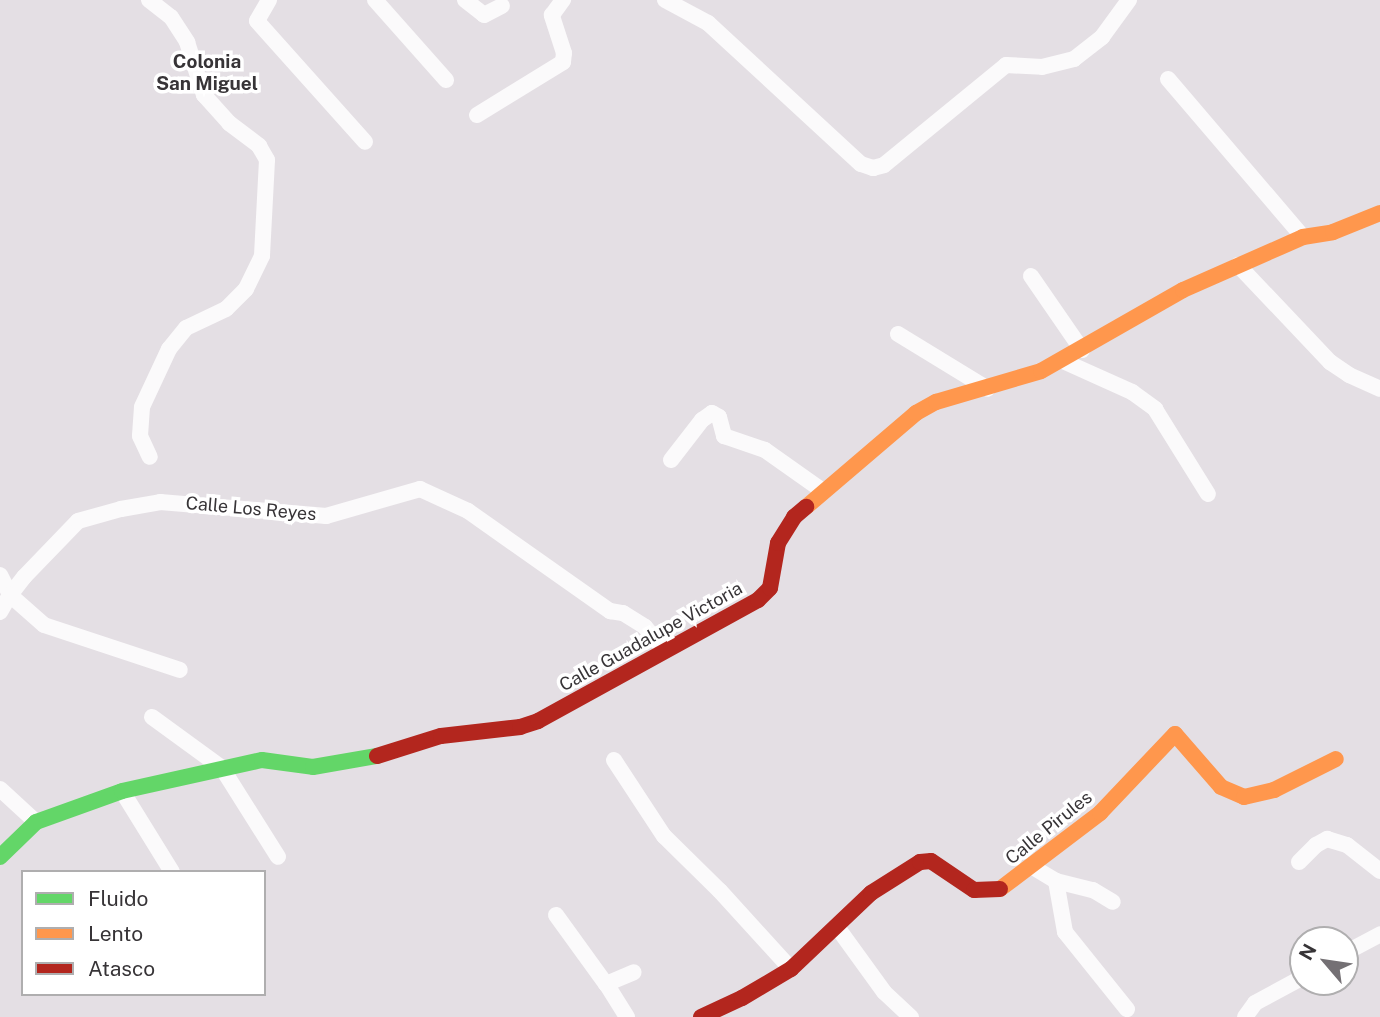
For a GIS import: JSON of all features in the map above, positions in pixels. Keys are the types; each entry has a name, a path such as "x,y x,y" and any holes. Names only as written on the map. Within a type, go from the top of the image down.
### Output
{"street":[{"path":"149,0 171,17 187,42 204,95 229,123 259,146 267,160 266,220 262,256 246,289 226,309 186,328 169,349 142,407 140,436 150,457"},
{"path":"269,0 257,21 365,142"},
{"path":"375,0 446,80"},
{"path":"465,0 484,15 502,6"},
{"path":"477,115 563,62 564,53 552,15 563,0"},
{"path":"665,0 708,23 861,164 873,168 884,165 1006,65 1042,66 1074,59 1102,37 1129,0"},
{"path":"1168,79 1303,237"},
{"name":"Calle Guadalupe Victoria","path":"0,857 36,822 122,791 262,760 313,767 340,764 378,756 441,736 520,727 538,721 758,600 770,588 778,542 794,517 916,413 936,402 988,389 1063,361 1183,290 1303,237 1334,232 1380,213"},
{"path":"1238,265 1330,362 1349,375 1380,389"},
{"path":"1031,276 1082,350"},
{"path":"898,334 988,389"},
{"path":"1063,361 1132,393 1155,408 1208,494"},
{"path":"671,460 702,420 712,413 719,418 724,436 765,450 823,491"},
{"name":"Calle Los Reyes","path":"0,612 24,577 78,521 160,502 327,516 420,489 468,511 610,611 623,613 645,627 664,650"},
{"path":"0,575 10,596 44,625 180,670"},
{"path":"152,717 222,768 278,857"},
{"name":"Calle Pirules","path":"701,1017 791,969 871,893 920,862 931,861 974,890 1000,889 1100,813 1175,734 1221,787 1244,797 1274,790 1336,759"},
{"path":"614,760 664,836 791,969"},
{"path":"0,789 36,822"},
{"path":"122,791 171,870"},
{"path":"1299,862 1316,845 1327,839 1347,845 1380,871"},
{"path":"1031,866 1056,881 1093,890 1113,902"},
{"path":"1056,881 1065,932 1126,1009"},
{"path":"556,915 627,1017"},
{"path":"837,927 884,992 911,1017"},
{"path":"1359,945 1380,934"},
{"path":"606,984 634,972"},
{"path":"1245,1017 1255,1003 1289,984"}],"traffic: fast":[{"path":"0,857 36,822 122,791 262,760 313,767 377,756"}],"traffic: slow":[{"path":"806,507 916,413 936,402 1041,371 1183,290 1303,237 1333,232 1380,213"},
{"path":"1000,889 1100,813 1175,734 1221,787 1244,797 1274,790 1336,759"}],"traffic: jam":[{"path":"377,756 441,736 520,727 538,721 758,600 770,588 778,543 794,517 806,507"},
{"path":"701,1017 742,998 791,969 871,893 920,862 931,861 974,890 1000,889"}],"district":[{"name":"Colonia San Miguel","path":"207,73"}]}
